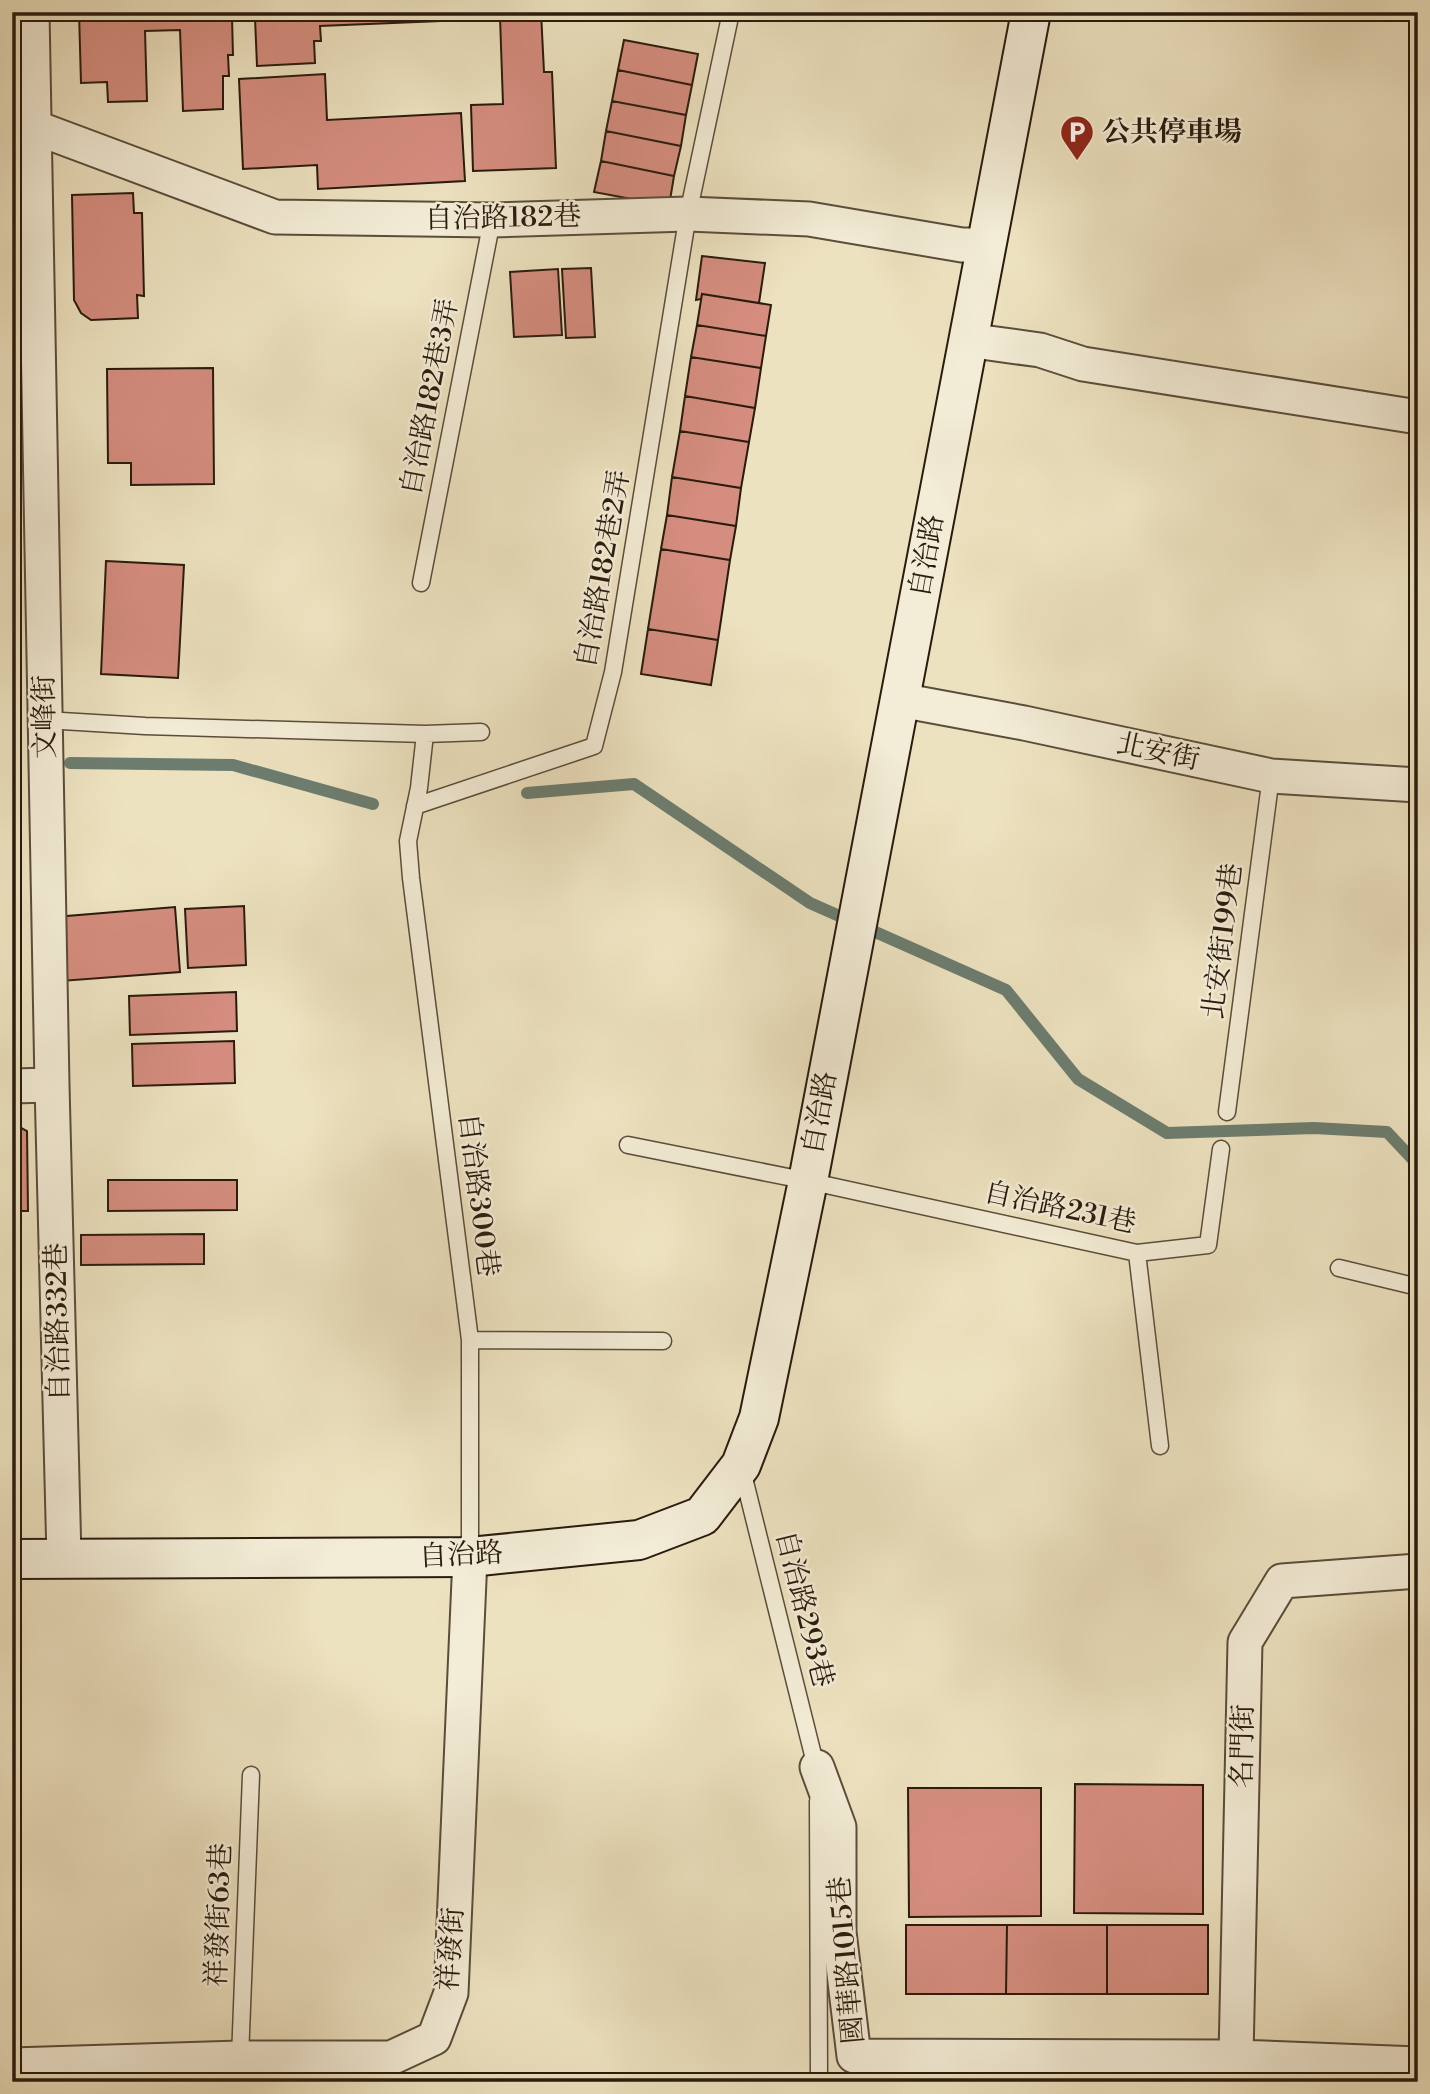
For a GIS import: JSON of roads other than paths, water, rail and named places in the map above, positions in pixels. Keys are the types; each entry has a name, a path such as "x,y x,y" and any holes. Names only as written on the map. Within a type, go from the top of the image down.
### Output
{"street":[{"name":"文峰街","path":"32,12 52,1085"},
{"name":"自治路","path":"12,1559 470,1557 639,1540 702,1516 741,1465 759,1418 808,1181 1031,12"},
{"name":"自治路182巷","path":"34,127 275,217 492,220 688,214 810,219 962,245 985,245"},
{"path":"967,340 1040,350 1083,363 1418,417"},
{"name":"北安街","path":"900,700 1271,776 1418,785"},
{"path":"12,1086 52,1085"},
{"name":"自治路332巷","path":"52,1085 64,1558"},
{"name":"祥發街","path":"12,2065 240,2058 391,2058 434,2038 451,1993 470,1557"},
{"name":"名門街","path":"1236,2057 1245,1642 1282,1581 1418,1571"},
{"name":"國華路1015巷","path":"817,1767 839,1827 839,1932 854,2056 1236,2057 1418,2064"}],"lane":[{"path":"688,214 732,12"},
{"name":"自治路182巷2弄","path":"415,806 594,746 613,672 688,214"},
{"name":"自治路182巷3弄","path":"421,583 492,220"},
{"path":"45,720 145,726 425,734 481,732"},
{"name":"自治路300巷","path":"425,734 408,841 470,1340 470,1557"},
{"name":"北安街199巷","path":"1227,1112 1271,776"},
{"name":"自治路231巷","path":"628,1145 808,1181 1137,1253 1208,1245 1221,1149"},
{"path":"1137,1253 1160,1446"},
{"path":"1339,1268 1418,1287"},
{"path":"470,1340 663,1341"},
{"name":"自治路293巷","path":"741,1465 817,1767 819,2082"},
{"name":"祥發街63巷","path":"240,2058 251,1775"}],"waterway":[{"path":"70,763 233,765 373,804"},
{"path":"527,793 634,784 810,903 1006,990 1078,1079 1167,1133 1314,1128 1387,1132 1418,1165"}],"place":[{"name":"公共停車場","path":"1077,162"}]}
